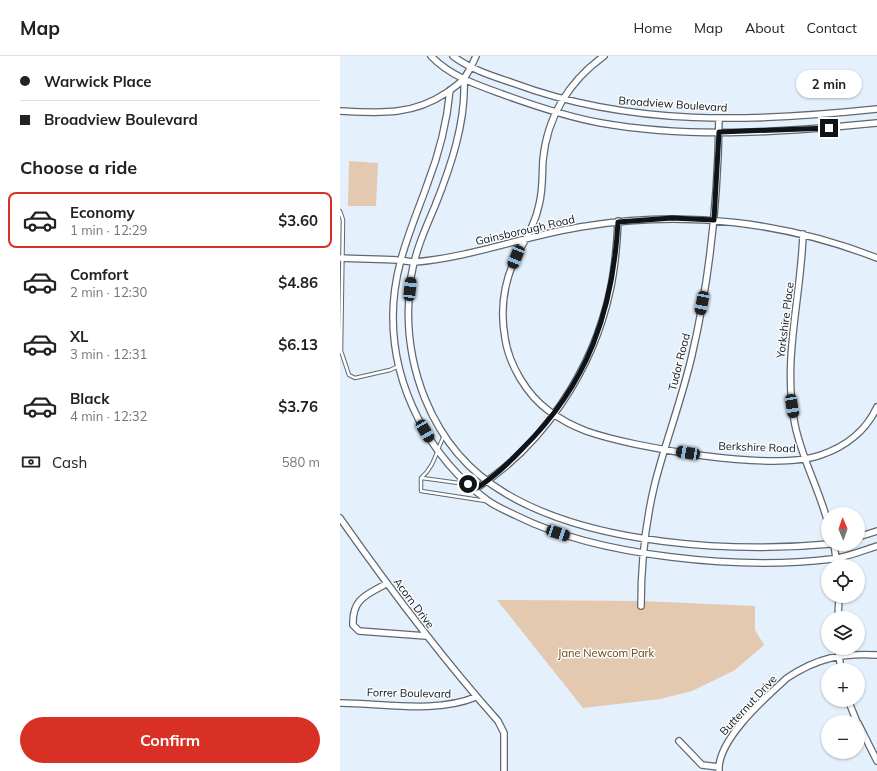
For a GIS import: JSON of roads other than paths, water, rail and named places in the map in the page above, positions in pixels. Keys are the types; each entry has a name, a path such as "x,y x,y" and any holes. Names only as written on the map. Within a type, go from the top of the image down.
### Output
{"street":[{"path":"431,56 451,72 464,79 556,113 601,123 635,128 719,132 793,130 877,122"},
{"name":"Broadview Boulevard","path":"453,56 470,66 562,99 604,109 637,114 719,118 792,116 877,109"},
{"path":"476,56 464,79 463,110 455,147 441,191 414,262 408,301 410,346 415,371 424,396 444,436 473,470 487,482 506,494 554,516 610,531 646,538 714,546 751,547 821,544"},
{"name":"Berkshire Road","path":"604,56 585,71 562,99 556,113 545,148 540,204 533,226 516,257 504,290 502,316 505,340 512,362 525,385 540,403 554,414 586,431 665,449 752,459 805,459 831,451 853,438 869,421 877,407"},
{"path":"340,111 406,111 426,104 450,90 464,79"},
{"path":"450,90 446,123 436,161 400,260 393,317 399,366 416,414 437,450 468,484 488,501 548,530 567,536 643,553 751,562 837,558 877,546"},
{"name":"Tudor Road","path":"640,606 643,553 649,511 665,449 677,411 697,331 709,265 714,220 719,118"},
{"name":"Gainsborough Road","path":"342,259 400,260 414,262 457,256 527,238 586,226 672,218 714,220 769,227 804,234 877,258"},
{"path":"475,489 487,482 535,437 554,414 575,382 600,327 610,291 615,264 618,222"},
{"name":"Yorkshire Place","path":"804,234 801,268 790,347 790,367 795,424 805,459 822,507"},
{"name":"Acorn Drive","path":"340,518 386,584 426,636 498,722 504,733 504,771"},
{"path":"865,535 877,531"},
{"path":"836,551 837,558"},
{"path":"386,584 367,594 356,604 352,615 353,625 359,631 426,636"},
{"name":"Butternut Drive","path":"719,769 723,750 727,741 776,688 798,671 825,659 838,656 851,654 877,655"},
{"path":"838,656 840,663"},
{"name":"Forrer Boulevard","path":"340,703 437,706 454,705 476,697"},
{"path":"865,737 877,761"},
{"path":"679,741 702,765 719,769"}],"lane":[{"path":"340,211 343,216 341,351 349,374 355,378 390,370 399,366"},
{"path":"421,478 430,471 435,460 437,450 444,436"},
{"path":"421,478 468,484"},
{"path":"421,478 421,491"},
{"path":"416,494 421,491 488,501"}],"park label":[{"name":"Jane Newcom Park","path":"606,653"}]}
